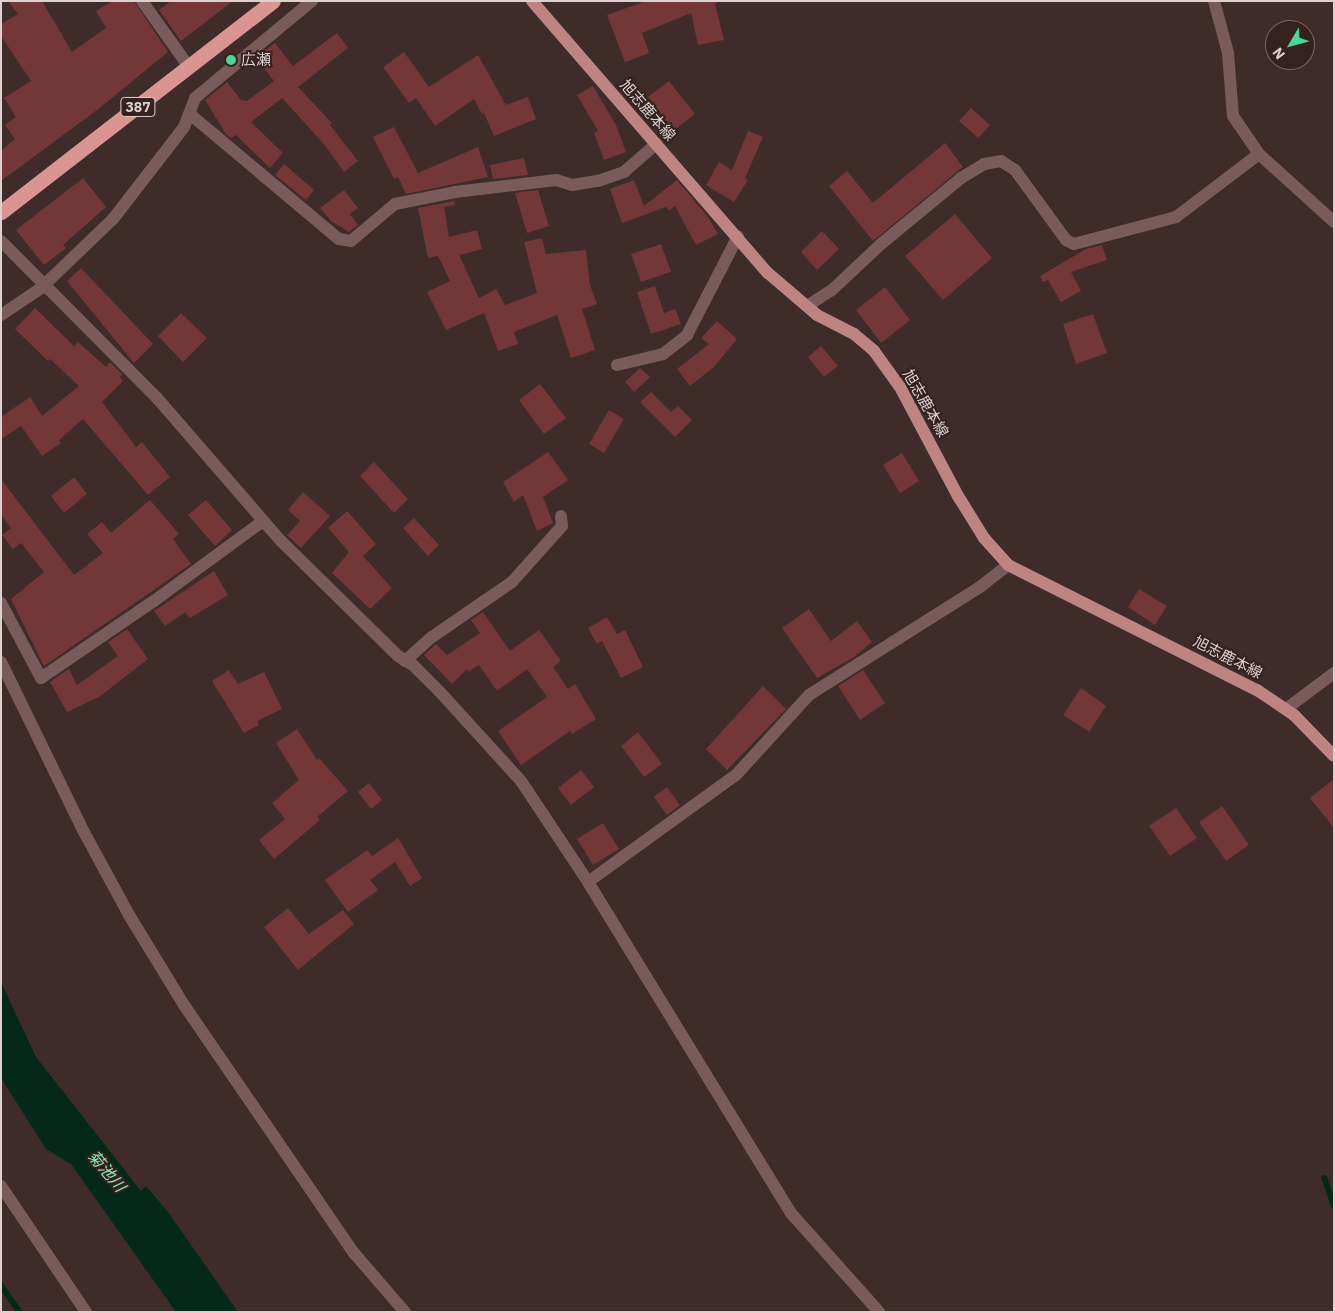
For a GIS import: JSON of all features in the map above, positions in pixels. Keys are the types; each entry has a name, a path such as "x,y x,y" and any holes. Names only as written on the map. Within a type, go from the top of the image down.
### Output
{"highway":[{"name":"387","path":"1,212 273,1"}],"main road":[{"name":"旭志鹿本線","path":"532,1 738,236 768,273 817,315 854,334 874,351 900,387 958,496 984,538 1008,566 1257,690 1286,709 1334,756"}],"street":[{"path":"142,1 189,67"},
{"path":"1,315 45,283 113,219 151,173 191,115 196,98 312,1"},
{"path":"1214,1 1228,53 1233,116 1259,154 1334,222"},
{"path":"191,115 339,239 351,240 395,204 455,192 556,180 572,185 598,181 624,172 656,144"},
{"path":"808,306 832,290 961,178 984,164 1000,162 1015,170 1066,240 1074,244 1176,217 1259,154"},
{"path":"617,365 664,354 687,335 738,236"},
{"path":"1,241 45,283 157,398 263,521 405,661 440,692 521,781 588,882 790,1212 879,1312"},
{"path":"405,661 432,637 512,582 562,526 561,516"},
{"path":"1,603 41,678 154,601 263,521"},
{"path":"588,882 736,775 809,695 980,587 1008,566"},
{"path":"1,662 84,832 129,915 184,1005 354,1252 405,1312"},
{"path":"1286,709 1334,673"},
{"path":"1,1186 86,1312"}],"water":[{"name":"菊池川","path":"1,982 36,1057 141,1191 146,1186 168,1212 238,1312 176,1312 71,1164 46,1149 1,1078"}],"building":[{"path":"8,1 42,1 72,52 106,28 96,11 112,1 134,1 168,52 97,110 1,181 1,151 15,139 5,125 16,117 4,98 31,81 1,36 1,24 18,14"},
{"path":"171,1 233,1 181,41 159,10"},
{"path":"646,1 719,1 715,4 724,40 698,45 691,13 642,33 649,53 625,62 607,15"},
{"path":"337,33 348,48 298,87 332,123 330,125 358,161 344,172 323,143 282,98 251,122 283,153 270,168 236,135 231,138 226,134 205,100 227,82 241,100 247,101 274,81 256,58 267,49 275,43 293,66"},
{"path":"404,52 429,87 478,55 506,105 528,97 536,119 494,136 484,113 482,114 474,99 435,126 416,98 409,103 383,67"},
{"path":"669,81 695,114 674,130 648,97"},
{"path":"593,86 616,125 626,152 604,160 594,133 598,131 577,95"},
{"path":"971,108 990,125 978,138 959,121"},
{"path":"394,127 418,173 478,147 488,177 406,194 398,177 394,179 373,137"},
{"path":"748,131 763,137 745,178 748,180 734,202 706,185 719,162 732,170"},
{"path":"945,143 963,167 873,241 829,186 847,171 873,203"},
{"path":"524,158 528,175 493,179 490,165"},
{"path":"284,164 314,190 306,200 275,175"},
{"path":"83,178 106,207 63,245 66,248 44,265 16,230"},
{"path":"634,180 644,206 677,180 708,217 718,234 696,245 675,206 669,211 666,207 622,223 610,189"},
{"path":"344,190 358,208 350,214 358,225 349,232 331,221 320,208"},
{"path":"538,190 549,226 527,233 515,193"},
{"path":"454,201 455,205 444,207 449,237 477,230 482,249 459,255 479,298 496,289 505,305 537,293 524,242 542,238 546,254 586,250 590,285 597,304 582,309 595,350 571,358 557,315 514,332 518,344 498,351 484,313 446,330 427,292 450,281 438,256 428,258 418,208"},
{"path":"955,214 992,258 943,300 905,256"},
{"path":"822,231 839,249 817,270 801,252"},
{"path":"661,244 671,272 641,282 631,254"},
{"path":"1102,245 1107,260 1071,272 1081,291 1061,302 1048,280 1043,282 1040,276 1086,249"},
{"path":"81,268 153,344 134,363 67,281"},
{"path":"655,286 664,313 675,309 681,324 651,334 637,292"},
{"path":"885,287 910,320 881,343 856,310"},
{"path":"35,308 74,346 78,342 106,367 110,362 122,374 120,377 123,381 102,402 136,447 142,442 170,477 148,495 83,419 59,440 61,443 42,456 21,426 1,439 1,417 30,397 42,416 79,386 50,359 48,361 15,329"},
{"path":"181,313 207,338 183,362 158,336"},
{"path":"1093,314 1107,353 1076,364 1063,324"},
{"path":"717,321 737,339 714,367 690,386 677,369 709,344 701,338"},
{"path":"821,346 838,366 824,377 808,357"},
{"path":"640,368 650,377 634,392 625,382"},
{"path":"540,384 566,418 544,434 519,400"},
{"path":"651,392 671,412 678,406 692,420 675,437 640,402"},
{"path":"609,410 624,419 604,453 589,444"},
{"path":"548,452 568,480 543,497 553,523 537,531 523,495 514,502 503,482"},
{"path":"902,453 919,481 900,493 883,465"},
{"path":"374,462 408,499 394,513 360,476"},
{"path":"74,477 87,494 64,513 51,496"},
{"path":"1,479 74,575 103,553 87,534 102,522 111,533 150,500 179,534 173,539 191,564 44,666 11,599 44,572 21,543 13,549 2,535 11,528 1,515"},
{"path":"303,492 330,516 301,548 287,535 300,521 288,510"},
{"path":"206,500 232,530 215,546 188,515"},
{"path":"347,511 376,544 363,556 392,588 370,609 332,573 349,552 328,528"},
{"path":"414,518 439,545 428,556 403,528"},
{"path":"214,571 228,595 190,618 185,612 165,626 154,611"},
{"path":"1139,589 1167,606 1155,625 1128,607"},
{"path":"809,609 831,641 857,621 872,642 854,657 817,678 782,628"},
{"path":"483,612 510,651 539,630 561,661 553,667 568,689 575,684 596,719 572,734 570,731 521,765 498,731 547,697 527,669 497,691 479,665 468,672 467,669 452,684 424,655 436,644 447,655 480,633 471,620"},
{"path":"607,617 617,634 625,630 643,667 621,678 602,641 597,644 588,628"},
{"path":"127,629 148,659 99,697 67,712 50,682 69,669 77,685 118,656 108,642"},
{"path":"229,670 238,684 264,672 282,709 257,721 259,725 244,733 212,681"},
{"path":"863,670 885,703 860,720 838,686"},
{"path":"763,686 786,709 727,770 706,749"},
{"path":"1081,688 1106,706 1089,732 1063,715"},
{"path":"297,729 317,760 319,758 348,791 317,817 320,820 274,859 259,840 285,819 272,803 299,780 276,743"},
{"path":"638,732 662,764 644,777 621,746"},
{"path":"581,770 594,787 571,805 558,788"},
{"path":"1334,779 1334,828 1310,798"},
{"path":"369,783 382,800 371,809 358,792"},
{"path":"667,787 680,805 667,815 654,797"},
{"path":"1222,806 1249,845 1226,861 1199,822"},
{"path":"1176,808 1197,838 1170,856 1149,826"},
{"path":"603,823 619,849 593,865 577,839"},
{"path":"398,838 422,878 410,886 395,862 370,880 378,890 348,912 325,880 367,850 372,856"},
{"path":"288,908 309,934 343,910 354,924 298,970 264,927"}],"waterway":[{"path":"1325,1178 1334,1206"},
{"path":"1,1285 20,1312"}],"place":[{"name":"広瀬","path":"231,60"}]}
